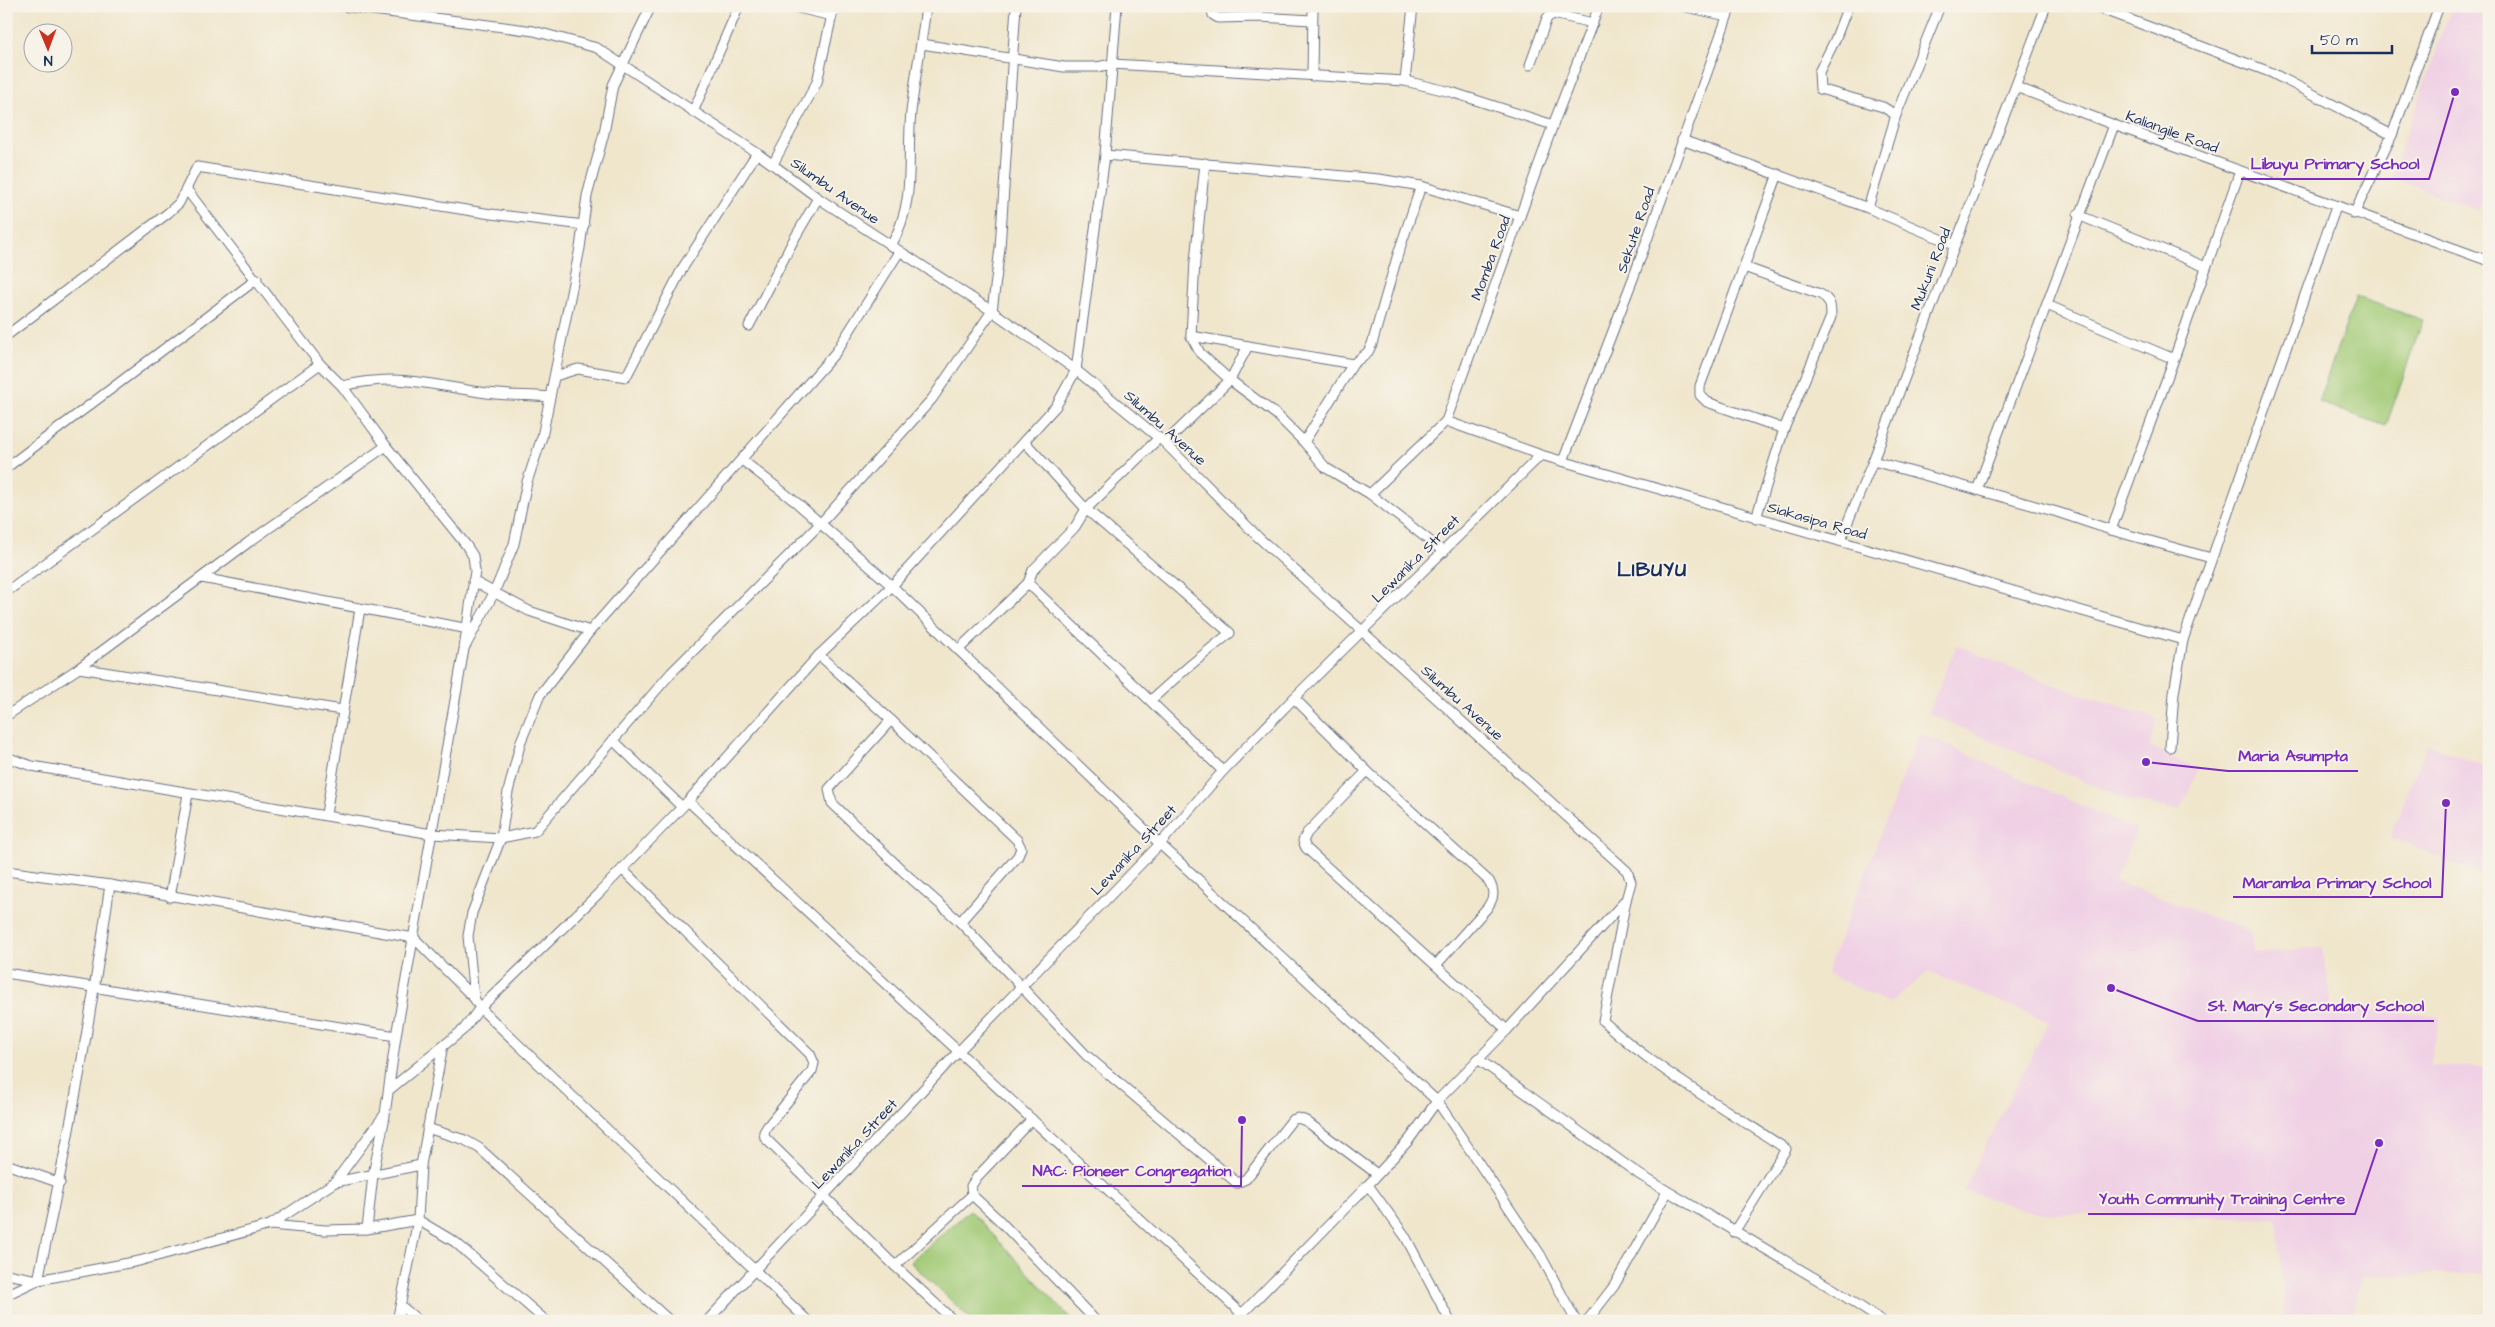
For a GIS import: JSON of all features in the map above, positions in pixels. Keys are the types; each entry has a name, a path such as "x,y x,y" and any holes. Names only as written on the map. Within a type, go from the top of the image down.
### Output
{"street":[{"name":"Silumbu Avenue","path":"342,6 534,31 597,48 757,153 818,198 992,311 1076,370 1162,441 1258,537 1627,872 1631,882 1626,900"},
{"path":"366,1229 396,1036 464,648 470,630 494,593 514,544 526,489 542,437 584,225 587,196 604,134 612,85 651,6"},
{"path":"693,112 739,6"},
{"path":"790,6 832,16"},
{"path":"773,164 817,82 834,6"},
{"path":"891,246 900,231 910,194 911,113 926,6"},
{"path":"6,757 32,766 188,794 326,814 432,834 501,838 524,834 539,827 613,740 713,629 820,524 932,399 992,311 1000,248 1016,6"},
{"path":"389,1090 464,1029 480,1008 685,804 818,655 892,586 1056,406 1076,370 1105,155 1117,6"},
{"path":"1211,6 1213,15 1218,18 1259,17 1312,20"},
{"path":"1312,76 1313,6"},
{"path":"1405,81 1413,6"},
{"name":"Momba Road","path":"1370,494 1446,421 1553,125 1599,6"},
{"path":"1682,6 1728,16"},
{"name":"Sekute Road","path":"1563,461 1634,276 1731,6"},
{"path":"1848,6 1836,40 1819,72 1820,89 1883,107 1896,115"},
{"path":"1868,208 1896,115 1940,6"},
{"name":"Mukuni Road","path":"1840,542 1873,461 2046,6"},
{"path":"2093,6 2270,72 2392,136"},
{"path":"2354,214 2392,136 2438,6"},
{"path":"1530,65 1547,18 1553,14 1593,23"},
{"path":"922,44 1064,67 1097,67 1112,64 1405,81 1451,92 1553,125"},
{"name":"Kaliangile Road","path":"2016,87 2354,214 2489,261"},
{"path":"1977,490 2048,305 2078,215 2114,125"},
{"path":"1682,140 1868,208 1955,245"},
{"path":"555,376 578,368 626,377 631,372 652,325 682,269 757,153"},
{"path":"1105,155 1379,179 1421,186 1520,216"},
{"path":"1205,164 1191,336 1200,353 1230,380 1277,415 1326,468 1370,494 1444,552"},
{"path":"6,336 168,213 179,203 197,168 482,212 584,225"},
{"path":"2111,530 2240,171"},
{"path":"1778,174 1700,386 1700,395 1708,402 1784,429"},
{"path":"1304,442 1353,364 1368,352 1372,344 1398,254 1421,186"},
{"path":"187,190 257,278 320,364 342,386 386,446 466,545 473,556 470,630"},
{"path":"749,326 793,241 818,198"},
{"path":"2170,747 2174,693 2183,640 2336,207"},
{"path":"2078,215 2206,267"},
{"path":"474,998 468,943 472,913 501,838 508,792 529,718 540,695 590,631 836,352 900,252"},
{"path":"1744,266 1820,294 1828,298 1832,306 1831,317 1784,429 1756,518"},
{"path":"6,468 257,278"},
{"path":"2048,305 2174,359"},
{"path":"1191,336 1353,364"},
{"path":"958,650 1028,583 1033,570 1075,528 1086,509 1230,380 1248,346"},
{"path":"6,592 320,364"},
{"path":"342,386 367,380 392,379 428,382 481,392 550,397"},
{"name":"Siakasipa Road","path":"1446,421 1541,455 2183,640"},
{"path":"1024,441 1086,509 1230,633 1151,700"},
{"path":"6,716 79,668 249,542 386,446"},
{"name":"Lewanika Street","path":"707,1321 824,1198 959,1051 1160,844 1223,771 1294,698 1541,455"},
{"path":"742,460 892,586 1160,844 1438,1100 1540,1254 1576,1321"},
{"path":"1873,461 2057,512 2111,530 2211,558"},
{"path":"202,578 470,630"},
{"path":"473,581 529,611 590,631"},
{"path":"1028,583 1223,771"},
{"path":"326,814 360,609"},
{"path":"818,655 891,720 1018,840 1021,848 1018,856 960,922"},
{"path":"79,668 342,710"},
{"path":"1294,698 1367,770 1489,881 1494,891 1492,900 1487,908 1436,965"},
{"path":"891,720 834,782 830,789 832,803 899,868 960,922 1086,1055 1238,1183 1246,1180 1292,1120 1298,1118 1306,1121 1377,1174"},
{"path":"613,740 959,1051 1238,1317 1368,1185 1409,1140 1438,1100 1507,1030 1626,900"},
{"path":"1367,770 1307,833 1303,841 1306,848 1507,1030"},
{"path":"170,897 188,794"},
{"path":"622,868 810,1054 814,1063 812,1071 764,1132 765,1138 824,1198 954,1321"},
{"path":"6,871 110,885 170,897 414,938 474,998 480,1008 808,1321"},
{"path":"38,1280 60,1183 95,987 110,885"},
{"path":"1626,900 1603,1021 1619,1035 1711,1100 1786,1149 1734,1232"},
{"path":"6,973 396,1036"},
{"path":"397,1321 418,1220 421,1165 443,1046"},
{"path":"1478,1059 1586,1138 1667,1192 1835,1290 1882,1321"},
{"path":"270,1226 335,1182 385,1114"},
{"path":"1032,1119 977,1176 971,1186 972,1195 998,1219 1096,1321"},
{"path":"427,1128 465,1140 479,1148 670,1321"},
{"path":"6,1164 60,1183"},
{"path":"335,1182 421,1165"},
{"path":"1368,1185 1405,1236 1450,1321"},
{"path":"1587,1321 1614,1286 1667,1192"},
{"path":"895,1266 972,1195"},
{"path":"6,1295 38,1280 139,1261 270,1226 325,1230 366,1229 418,1220 455,1242 546,1321"},
{"path":"6,1274 38,1280"},
{"path":"401,1306 419,1321"}],"shaded area":[{"path":"2452,6 2489,6 2489,186 2479,211 2391,177"},
{"path":"1957,645 2051,684 2158,719 2150,746 2198,770 2180,811 2125,799 1928,713"},
{"path":"1920,733 2136,830 2115,881 2250,931 2253,954 2322,947 2331,1007 2440,1016 2430,1066 2489,1068 2489,1273 2362,1276 2351,1321 2285,1321 2276,1219 2032,1213 1963,1190 2049,1022 1928,972 1889,1003 1826,973"},
{"path":"2427,744 2489,768 2489,878 2390,837"}],"green space":[{"path":"2356,297 2423,320 2386,426 2318,402"},
{"path":"970,1210 1073,1321 973,1321 910,1262"}],"place":[{"name":"Libuyu Primary School","path":"2455,92"},
{"name":"Maria Asumpta","path":"2146,762"},
{"name":"Maramba Primary School","path":"2446,803"},
{"name":"St. Mary's Secondary School","path":"2111,988"},
{"name":"NAC: Pioneer Congregation","path":"1242,1120"},
{"name":"Youth Community Training Centre","path":"2379,1143"}],"district":[{"name":"LIBUYU","path":"1652,570"}]}
